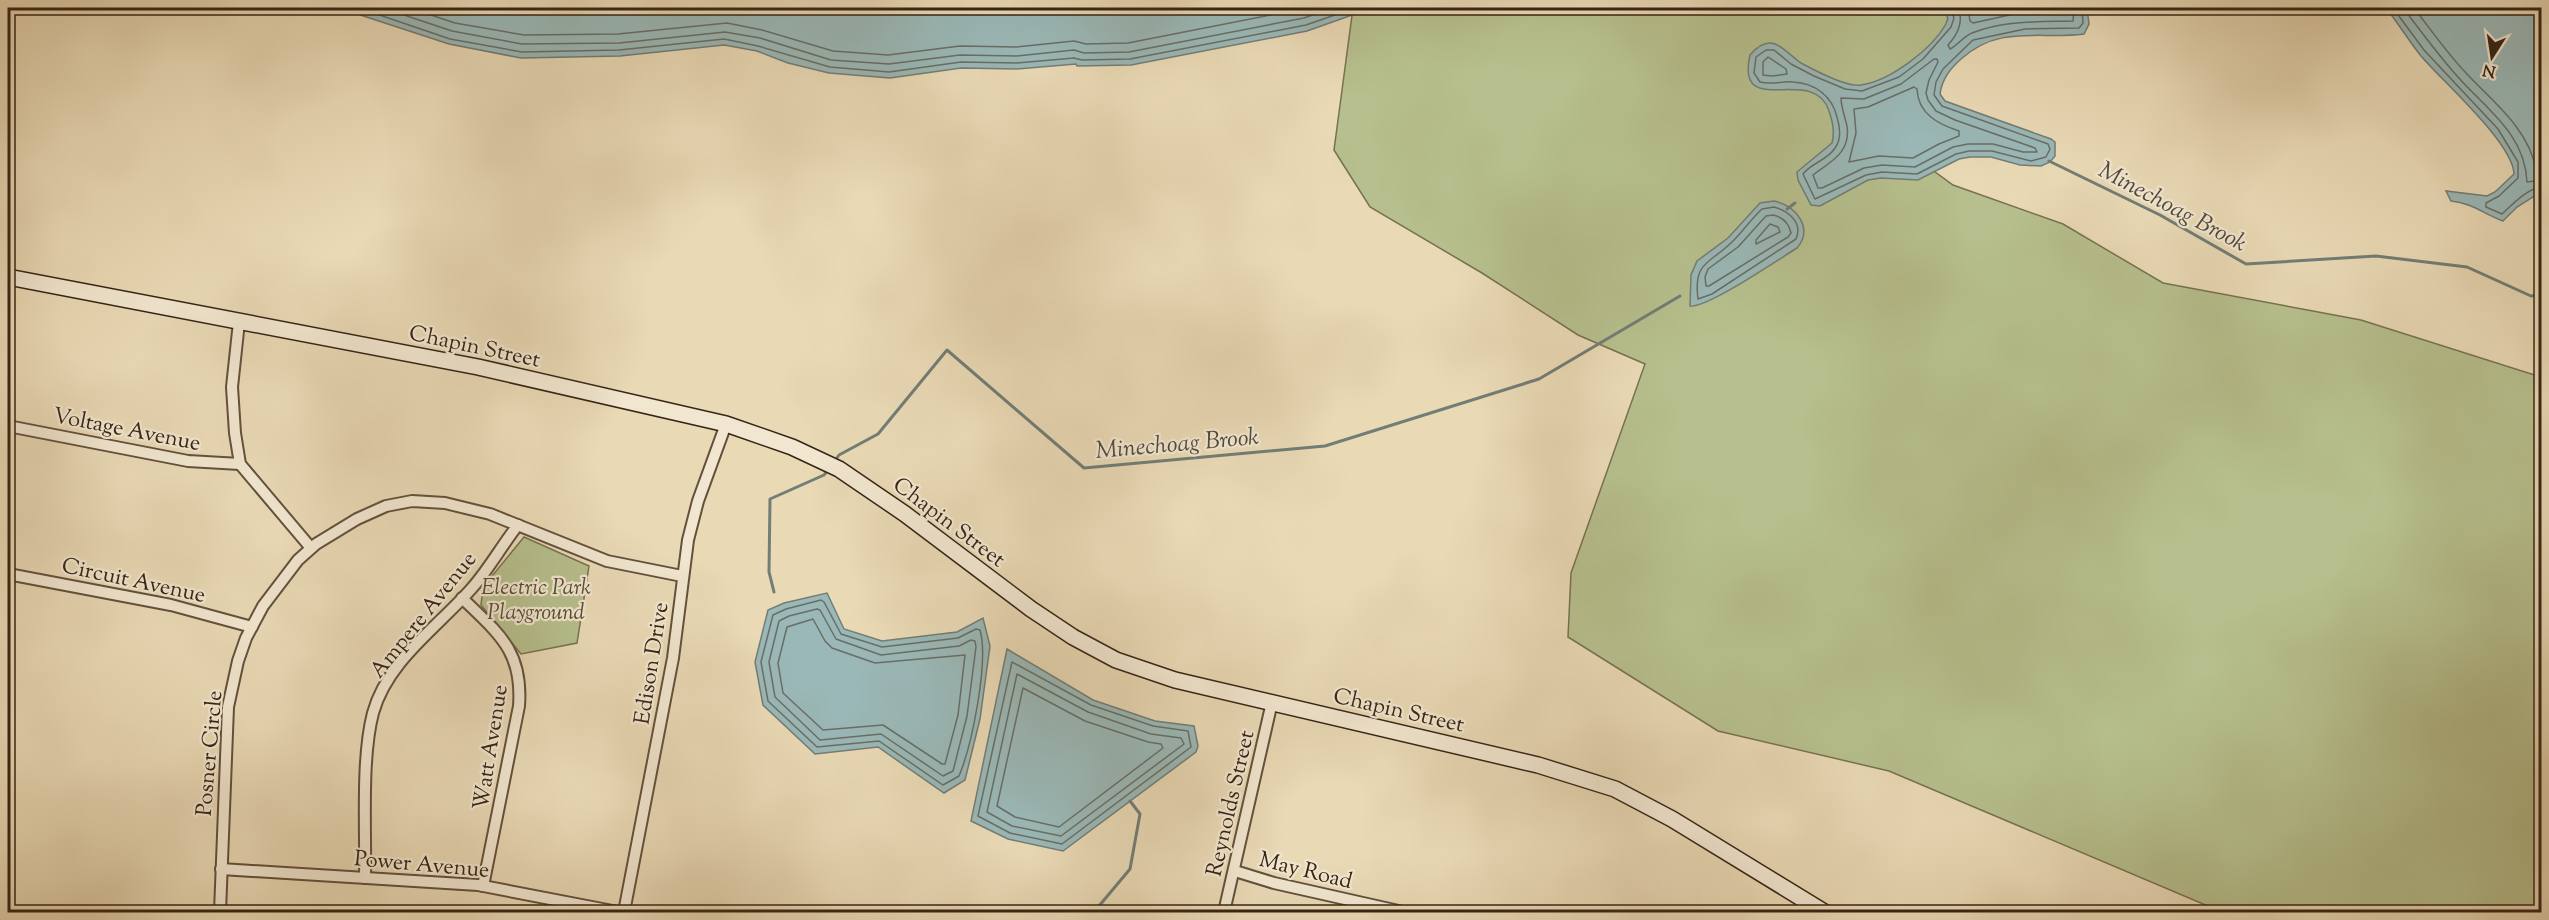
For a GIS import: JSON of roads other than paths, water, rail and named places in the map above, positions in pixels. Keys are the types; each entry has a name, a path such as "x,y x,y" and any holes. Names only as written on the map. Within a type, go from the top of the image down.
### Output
{"main road":[{"name":"Chapin Street","path":"8,277 478,367 726,424 792,447 839,469 905,514 1031,609 1116,660 1176,680 1538,765 1615,789 1672,819 1824,912"}],"street":[{"path":"239,322 232,387 240,464 311,548"},
{"name":"Edison Drive","path":"624,912 673,658 682,576 698,501 726,424"},
{"name":"Voltage Avenue","path":"8,426 188,461 226,465 240,464"},
{"name":"Posner Circle","path":"220,912 228,707 238,661 252,627 270,597 298,560 311,548 367,514 404,502 456,504 518,525 607,561 682,576"},
{"name":"Ampere Avenue","path":"365,878 369,741 378,700 396,669 472,588 518,525"},
{"name":"Circuit Avenue","path":"8,574 171,604 252,627"},
{"name":"Watt Avenue","path":"462,598 505,642 513,654 519,671 519,706 483,886"},
{"name":"Reynolds Street","path":"1224,912 1272,702"},
{"name":"Power Avenue","path":"221,869 483,886 618,912"},
{"name":"May Road","path":"1235,871 1274,883 1403,912"}],"water":[{"path":"339,8 1372,8 1307,31 1131,65 1077,66 1076,64 1017,69 961,68 890,78 829,73 788,63 757,51 724,45 620,56 521,58 449,44"},
{"path":"1942,8 2087,8 2089,24 2084,34 2005,37 1990,41 1961,59 1947,75 1941,89 1940,94 1945,101 2051,139 2055,142 2055,156 2050,162 2041,166 2020,165 1991,157 1959,159 1918,180 1881,178 1868,180 1820,206 1811,205 1798,180 1797,172 1832,143 1833,127 1829,111 1821,98 1808,91 1764,89 1754,85 1748,74 1750,55 1761,45 1774,44 1801,63 1822,74 1848,84 1861,85 1897,71 1931,44 1940,34 1948,18"},
{"path":"2386,8 2539,8 2541,10 2541,194 2539,193 2517,207 2503,221 2472,206 2451,201 2446,191 2487,196 2495,192 2514,174 2511,161 2490,130 2421,56"},
{"path":"1774,201 1789,208 1800,219 1804,233 1797,248 1726,292 1711,300 1690,306 1691,275 1697,261 1728,238 1760,203"},
{"path":"827,593 844,629 882,641 957,632 983,618 990,646 980,719 965,780 944,793 878,747 815,754 763,705 755,662 768,610 784,603"},
{"path":"1007,649 1093,700 1155,721 1194,726 1198,746 1196,752 1063,851 1008,839 971,821"}],"waterway":[{"name":"Minechoag Brook","path":"2049,161 2160,215 2246,264 2376,256 2467,267 2531,296 2542,294"},
{"name":"Minechoag Brook","path":"1787,209 1795,203"},
{"name":"Minechoag Brook","path":"834,462 839,455 878,434 947,350 1084,468 1325,446 1539,379 1680,296"},
{"name":"Minechoag Brook","path":"774,592 769,572 770,499 824,475 828,470"},
{"name":"Minechoag Brook","path":"1098,912 1099,906 1130,869 1140,814 1130,801"}],"park label":[{"name":"Electric Park Playground","path":"536,598"}]}
